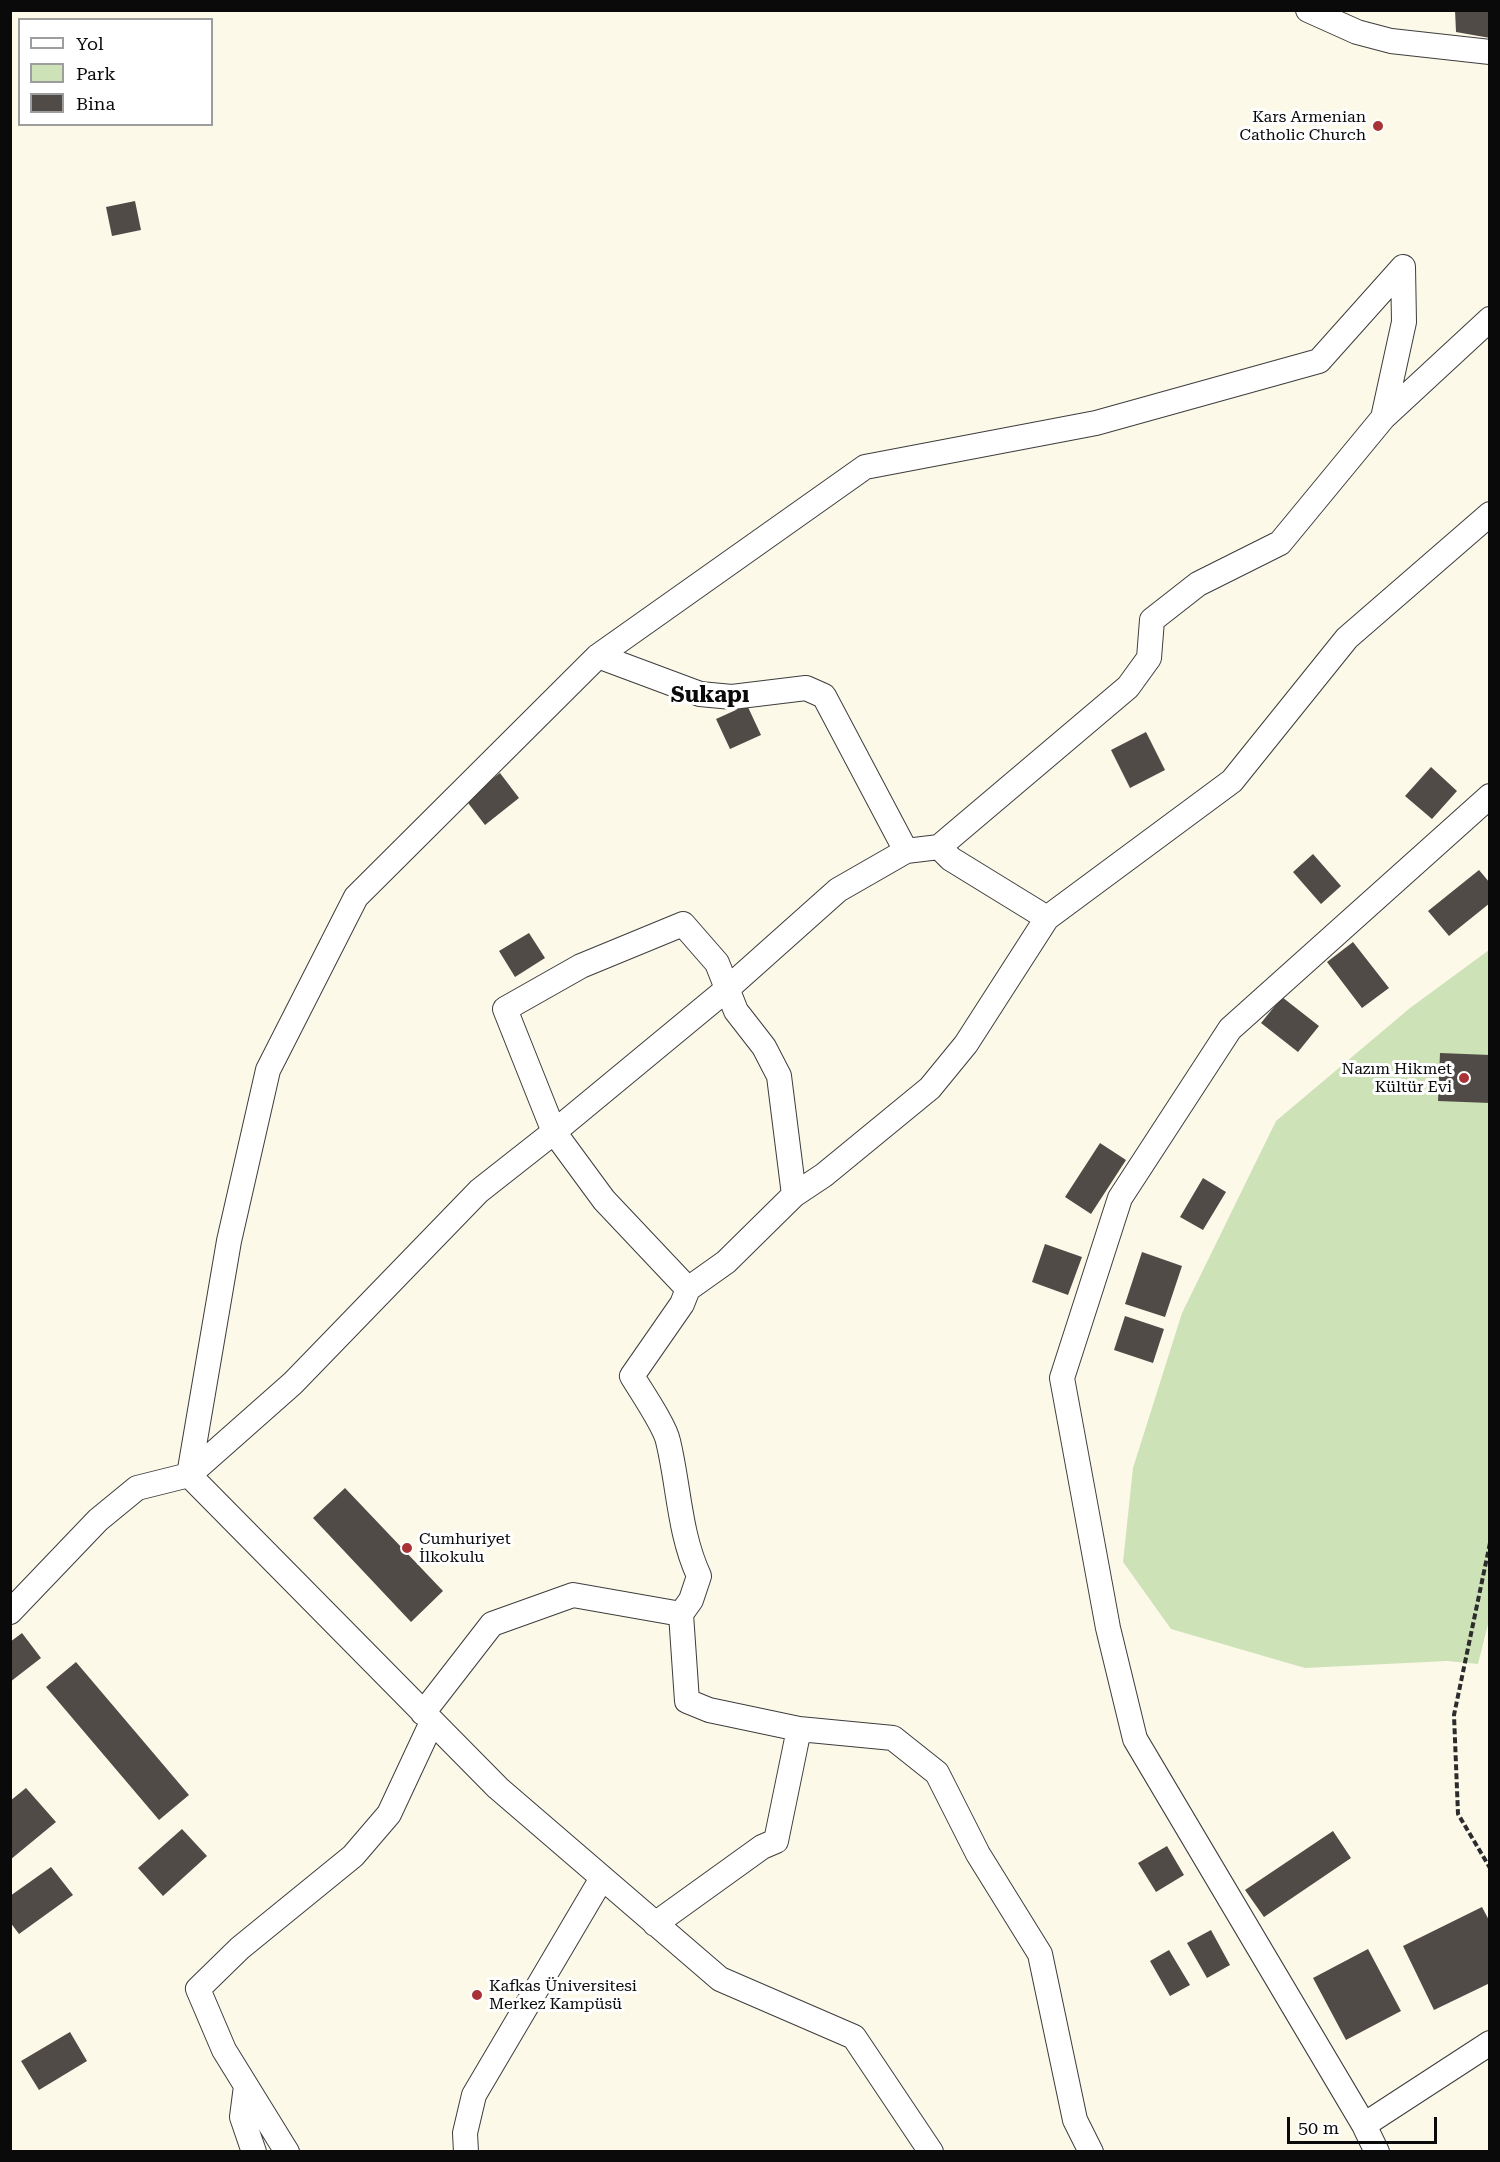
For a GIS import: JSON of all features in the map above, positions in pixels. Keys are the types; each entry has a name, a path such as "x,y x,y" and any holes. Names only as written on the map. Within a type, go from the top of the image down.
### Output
{"street":[{"path":"1308,10 1357,32 1391,41 1490,52"},
{"path":"189,1475 229,1241 268,1070 356,897 598,656 865,467 1096,423 1319,361 1403,267 1404,322 1383,418"},
{"path":"10,1612 98,1520 137,1488 189,1475 293,1383 479,1191 727,989 838,890 906,851 939,847 1128,687 1149,658 1152,620 1198,584 1280,543 1383,418 1490,319"},
{"path":"1091,2151 1075,2120 1040,1954 978,1854 937,1773 893,1738 799,1729 710,1710 687,1701 681,1614 691,1600 699,1576 692,1562 676,1497 668,1438 632,1376 682,1304 688,1289 726,1262 794,1195 824,1175 930,1088 966,1044 1047,918 1232,781 1347,638 1490,514"},
{"path":"598,656 700,694 732,697 806,688 824,696 906,851"},
{"path":"1377,2151 1364,2125 1135,1739 1108,1628 1062,1378 1120,1198 1230,1029 1490,796"},
{"path":"939,847 951,859 1047,918"},
{"path":"688,1289 604,1200 554,1132 505,1009 581,966 682,924 717,963 736,1011 764,1047 779,1076 794,1195"},
{"path":"189,1475 498,1788 720,1979 854,2037 931,2151"},
{"path":"287,2151 224,2050 198,1989 240,1948 353,1856 389,1814 427,1718 492,1624 573,1595 681,1614"},
{"path":"655,1924 762,1846 776,1841 799,1729"},
{"path":"466,2151 465,2133 474,2095 602,1878"},
{"path":"1364,2125 1490,2043"},
{"path":"246,2086 242,2117 254,2151"}],"path":[{"path":"1490,1543 1454,1715 1458,1814 1490,1868"}],"green space":[{"path":"1489,950 1490,1616 1478,1664 1447,1661 1305,1668 1171,1629 1123,1562 1133,1468 1182,1313 1276,1121 1410,1008"}],"building":[{"path":"1455,10 1490,10 1490,38 1456,32"},
{"path":"135,201 141,230 112,236 106,207"},
{"path":"747,705 761,735 730,749 716,719"},
{"path":"1146,732 1165,770 1130,788 1111,750"},
{"path":"1431,767 1457,791 1432,819 1405,796"},
{"path":"500,773 519,798 485,825 465,799"},
{"path":"1313,854 1341,886 1321,904 1293,872"},
{"path":"1479,870 1490,883 1490,903 1449,936 1428,911"},
{"path":"529,933 545,958 515,977 499,951"},
{"path":"1353,942 1389,988 1362,1008 1327,962"},
{"path":"1282,997 1319,1026 1298,1052 1261,1023"},
{"name":"Nazım Hikmet Kültür Evi","path":"1440,1053 1490,1055 1490,1103 1438,1101"},
{"path":"1100,1143 1126,1160 1091,1214 1065,1197"},
{"path":"1203,1178 1226,1192 1203,1230 1180,1217"},
{"path":"1045,1244 1082,1257 1068,1295 1032,1282"},
{"path":"1142,1252 1182,1266 1165,1317 1125,1304"},
{"path":"1125,1316 1164,1329 1153,1363 1114,1350"},
{"path":"345,1488 443,1591 411,1622 313,1518"},
{"path":"22,1633 41,1658 10,1682 10,1642"},
{"path":"76,1662 189,1795 159,1820 46,1687"},
{"path":"26,1788 56,1822 10,1860 10,1801"},
{"path":"182,1829 207,1856 163,1896 138,1868"},
{"path":"1333,1831 1351,1858 1264,1917 1245,1890"},
{"path":"1167,1846 1184,1875 1156,1892 1138,1863"},
{"path":"51,1867 73,1895 19,1934 10,1922 10,1896"},
{"path":"1482,1907 1490,1922 1490,1983 1434,2010 1403,1946"},
{"path":"1211,1930 1230,1965 1207,1978 1187,1943"},
{"path":"1368,1949 1401,2011 1346,2040 1313,1978"},
{"path":"1169,1950 1190,1985 1170,1996 1150,1961"},
{"path":"70,2032 87,2061 39,2090 21,2061"}],"place":[{"name":"Kars Armenian Catholic Church","path":"1378,126"},
{"name":"Nazım Hikmet Kültür Evi","path":"1464,1078"},
{"name":"Cumhuriyet İlkokulu","path":"407,1548"},
{"name":"Kafkas Üniversitesi Merkez Kampüsü","path":"477,1995"}],"district":[{"name":"Sukapı","path":"710,696"}]}
